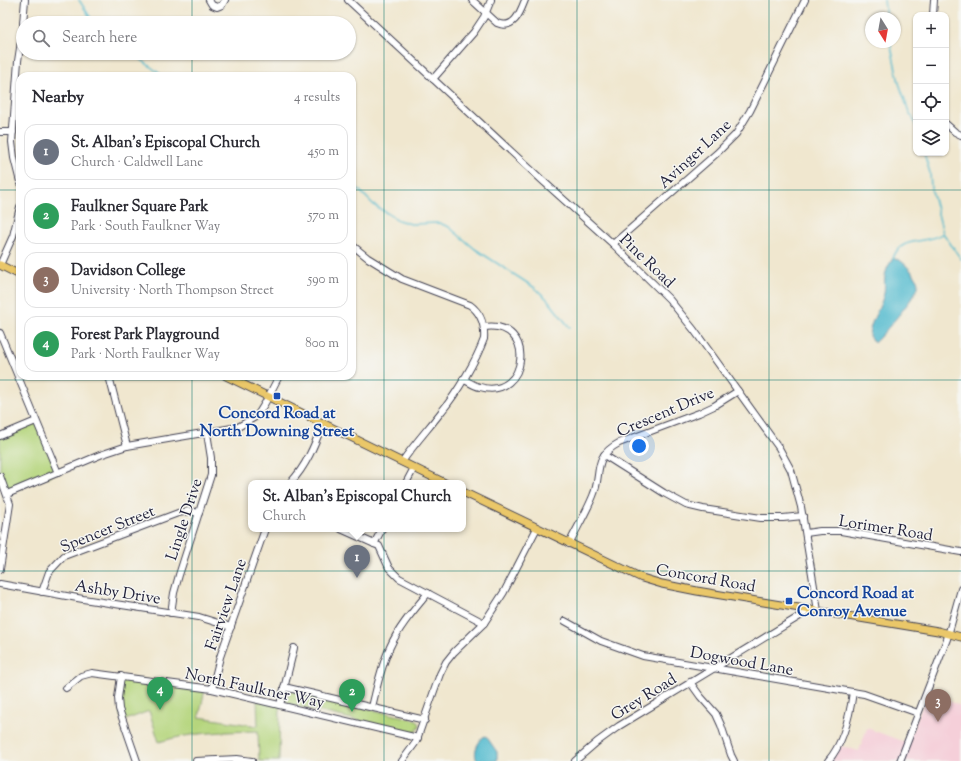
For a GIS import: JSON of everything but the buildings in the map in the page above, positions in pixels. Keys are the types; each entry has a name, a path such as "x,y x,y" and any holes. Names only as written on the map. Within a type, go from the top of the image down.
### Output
{"main road":[{"path":"0,265 16,273"},
{"path":"234,380 439,480"},
{"name":"Concord Road","path":"466,493 569,544 651,581 697,591 948,633 961,637"}],"street":[{"path":"24,16 25,0"},
{"path":"209,0 212,5 217,7 222,6 225,0"},
{"name":"Pine Road","path":"348,0 538,177 613,244 669,299 698,335 785,458 794,478 806,533 814,610"},
{"path":"472,0 501,25 511,23 519,16 525,0"},
{"path":"433,79 479,26 491,0"},
{"name":"Avinger Lane","path":"613,244 705,164 736,134 750,111 806,0"},
{"path":"932,1 933,12"},
{"path":"17,72 18,60"},
{"path":"16,85 12,132 13,153 16,165"},
{"path":"949,127 961,135"},
{"path":"0,132 12,132"},
{"path":"0,265 13,236 16,224"},
{"path":"356,248 402,279 470,305 479,314 484,327 485,333 482,344 463,379 442,412 416,441 402,462"},
{"path":"463,379 480,387 498,387 504,385 515,376 520,366 521,352 517,341 513,336 505,329 498,327 484,327"},
{"path":"0,333 16,372"},
{"path":"19,380 58,473"},
{"path":"111,380 127,446"},
{"path":"8,494 100,455 127,446 207,433 238,427 248,423 257,416 269,397 277,380"},
{"name":"Crescent Drive","path":"569,544 593,496 597,483 598,466 604,455 612,447 699,413 714,406 738,391"},
{"path":"0,436 36,421"},
{"path":"293,480 301,470 323,424"},
{"name":"Lingle Drive","path":"172,613 174,593 179,575 211,475 211,458 207,433"},
{"path":"604,455 664,493 686,505 761,518 803,516"},
{"path":"408,480 414,468"},
{"path":"0,476 8,494 10,504 0,569"},
{"name":"Spencer Street","path":"42,592 50,572 56,563 64,556 178,513 189,511 198,513"},
{"path":"402,761 418,738 440,674 446,662 454,652 484,623 504,592 537,528"},
{"name":"Lorimer Road","path":"806,533 841,531 961,552"},
{"name":"Fairview Lane","path":"212,689 220,657 264,532"},
{"path":"348,532 381,548 389,568 396,575 484,623"},
{"path":"374,544 380,532"},
{"name":"Ashby Drive","path":"0,584 208,619 231,627"},
{"path":"900,761 948,633 961,589"},
{"path":"372,707 383,664 390,646 400,629 428,593"},
{"name":"Grey Road","path":"574,761 608,734 712,668 814,610"},
{"name":"Dogwood Lane","path":"565,621 601,641 635,654 871,695 918,713"},
{"path":"280,705 294,648"},
{"name":"North Faulkner Way","path":"66,688 81,676 88,673 121,676 212,689 418,738"},
{"path":"121,676 118,709 137,761"},
{"path":"690,682 716,714 734,761"},
{"path":"284,687 425,720"},
{"path":"828,761 834,753 842,735 853,692"},
{"path":"196,761 237,759 252,761"}],"shaded area":[{"path":"928,692 961,706 961,761 831,761 841,746 859,751 867,728 907,743"}],"green space":[{"path":"36,422 57,473 8,493 0,474 0,437"},
{"path":"121,677 205,689 199,717 258,726 257,700 280,705 279,761 259,761 258,731 195,734 159,742 149,711 123,721 120,715"},
{"path":"291,691 417,720 420,725 416,732 411,733 288,704 286,702 288,693"}],"water":[{"path":"893,258 901,261 910,270 918,282 918,287 916,292 891,325 874,343 869,336 870,331 884,294 885,278 888,266"},
{"path":"486,736 497,752 497,761 477,761 475,754 477,745 483,737"}],"waterway":[{"path":"79,0 89,16"},
{"path":"884,0 885,12"},
{"path":"891,48 899,83 910,115 914,120"},
{"path":"142,60 158,72"},
{"path":"925,156 943,233 961,259"},
{"path":"356,187 374,205 398,220 411,224 439,223 449,227 475,249 535,288 547,299 570,328"},
{"path":"893,259 896,251 901,246 908,243 937,237 943,233"}],"place":[{"name":"Concord Road at North Downing Street","path":"277,396"},
{"name":"St. Alban's Episcopal Church","path":"357,578"},
{"name":"Concord Road at Conroy Avenue","path":"789,601"},
{"name":"Forest Park Playground","path":"160,710"},
{"name":"Faulkner Square Park","path":"352,712"},
{"name":"Davidson College","path":"938,722"}]}
